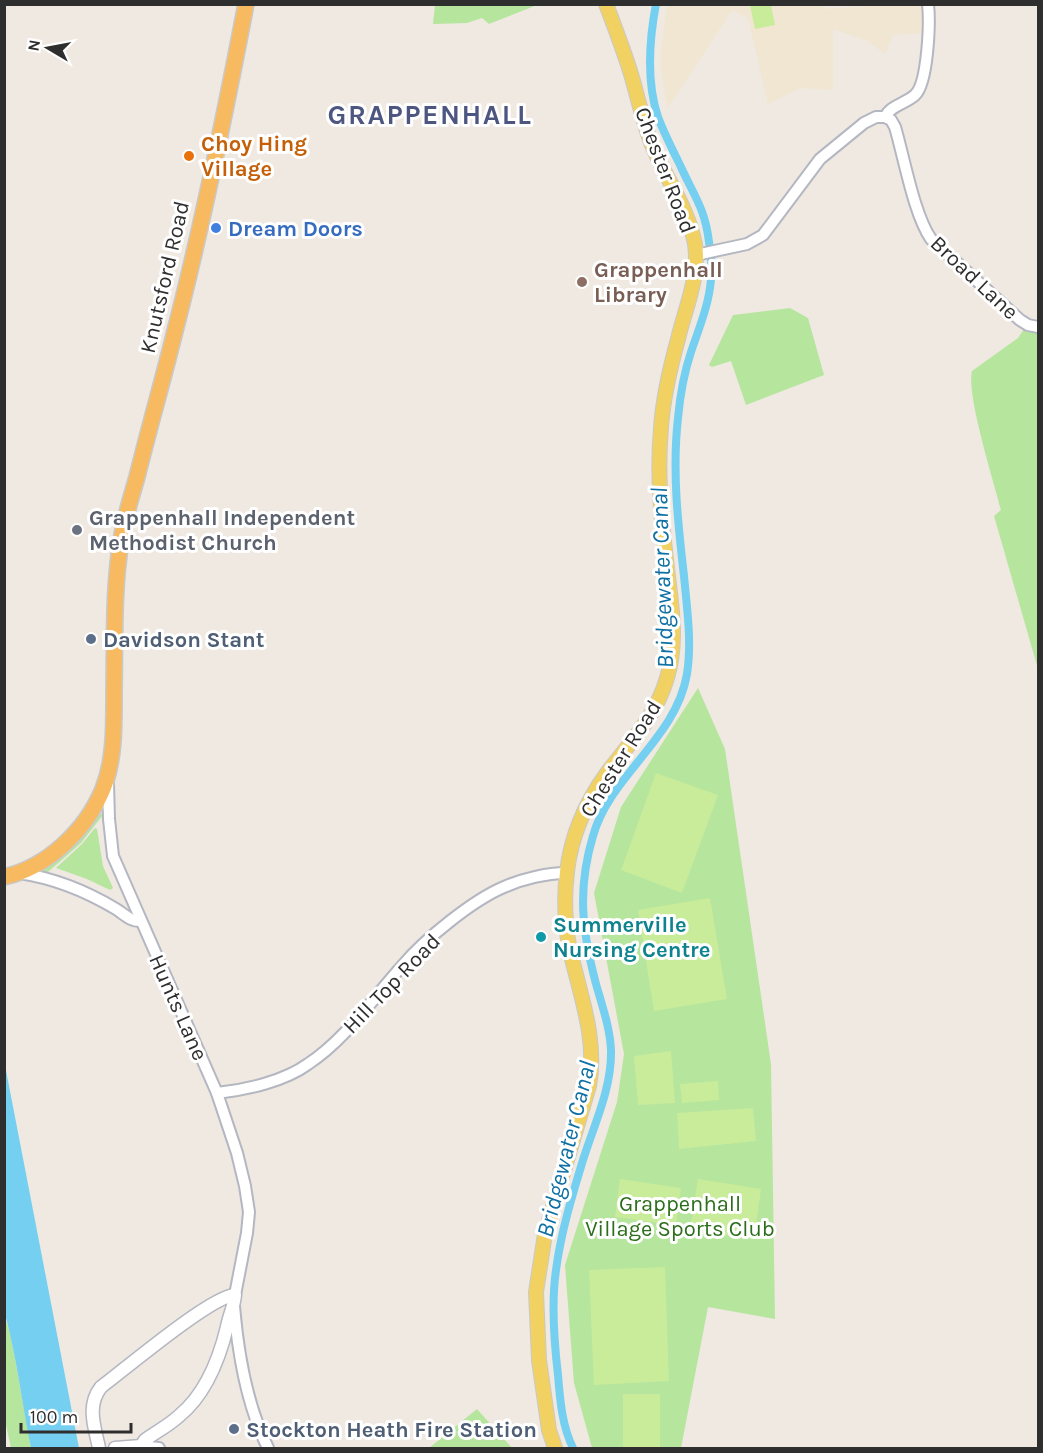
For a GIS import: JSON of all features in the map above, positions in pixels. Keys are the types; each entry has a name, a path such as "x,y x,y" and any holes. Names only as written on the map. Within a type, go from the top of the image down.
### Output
{"highway":[{"name":"Knutsford Road","path":"12,875 48,857 66,843 102,800 109,768 114,715 118,558 129,504 182,305 246,4"}],"main road":[{"name":"Chester Road","path":"555,1449 549,1430 539,1360 536,1292 545,1234 592,1069 589,1035 568,935 566,873 575,836 592,795 647,723 668,675 673,648 674,622 661,514 660,440 665,393 701,254 689,221 650,140 631,74 606,4"},
{"path":"99,1449 92,1410 100,1387 186,1322 224,1297 235,1301 217,1361 196,1399 182,1415 145,1440 141,1446 115,1449"}],"street":[{"path":"701,254 747,244 763,235 820,159 864,123 876,117 885,117 890,110 915,95 921,86 930,32 928,4"},
{"name":"Broad Lane","path":"885,117 895,126 928,234 940,249 1020,320 1038,327"},
{"name":"Hunts Lane","path":"102,800 109,819 113,856 217,1093 240,1164 249,1212 235,1301 240,1351 252,1409 268,1449"},
{"name":"Hill Top Road","path":"217,1093 239,1091 268,1083 308,1065 338,1039 404,963 432,936 469,908 509,885 566,873"},
{"path":"12,875 36,876 77,889 134,921 141,921"},
{"path":"141,1446 159,1449"}],"shaded area":[{"path":"824,4 826,9 876,5 924,5 926,33 893,35 885,54 866,40 833,29 833,90 800,88 768,104 748,18 732,10 668,108 661,73 661,49 667,5"}],"green space":[{"path":"435,4 537,5 489,24 482,18 467,23 433,24"},
{"path":"750,5 771,5 775,25 755,29"},
{"path":"790,308 808,318 824,375 746,405 731,361 712,367 709,365 733,315"},
{"path":"1024,329 1038,331 1038,669 994,516 1001,510 977,418 971,382 972,371 1018,338"},
{"name":"Grappenhall Village Sports Club","path":"698,688 725,749 771,1064 775,1319 708,1307 681,1448 592,1448 574,1383 565,1265 617,1102 624,1054 594,893 621,807"},
{"path":"656,773 718,795 682,893 621,870"},
{"path":"99,813 103,815 81,843 48,872 41,873 40,870"},
{"path":"95,828 103,866 113,888 110,890 56,868 82,844"},
{"path":"710,898 727,999 654,1011 638,910"},
{"path":"671,1051 675,1103 638,1105 634,1056"},
{"path":"718,1081 719,1100 682,1103 680,1084"},
{"path":"753,1108 756,1141 679,1149 677,1113"},
{"path":"620,1179 681,1188 676,1225 615,1217"},
{"path":"698,1179 761,1189 754,1239 722,1235 723,1221 720,1234 690,1229"},
{"path":"665,1267 669,1381 594,1385 589,1270"},
{"path":"4,1314 11,1336 31,1448 11,1448 5,1420"},
{"path":"623,1394 660,1394 660,1448 623,1448"},
{"path":"477,1409 512,1448 429,1448"}],"water":[{"path":"4,1060 79,1448 31,1448 5,1314"}],"waterway":[{"name":"Bridgewater Canal","path":"573,1448 564,1422 560,1394 555,1349 554,1283 567,1214 597,1120 611,1064 607,1025 587,946 583,910 585,874 593,836 601,814 613,794 670,718 687,674 688,625 676,497 676,438 684,376 706,307 711,274 710,247 701,210 665,135 654,103 650,61 656,4"}],"place":[{"name":"Choy Hing Village","path":"189,156"},
{"name":"Dream Doors","path":"216,228"},
{"name":"Grappenhall Library","path":"582,282"},
{"name":"Grappenhall Independent Methodist Church","path":"77,530"},
{"name":"Davidson Stant","path":"91,639"},
{"name":"Summerville Nursing Centre","path":"541,937"},
{"name":"Stockton Heath Fire Station","path":"234,1429"}],"district":[{"name":"GRAPPENHALL","path":"430,114"}]}
